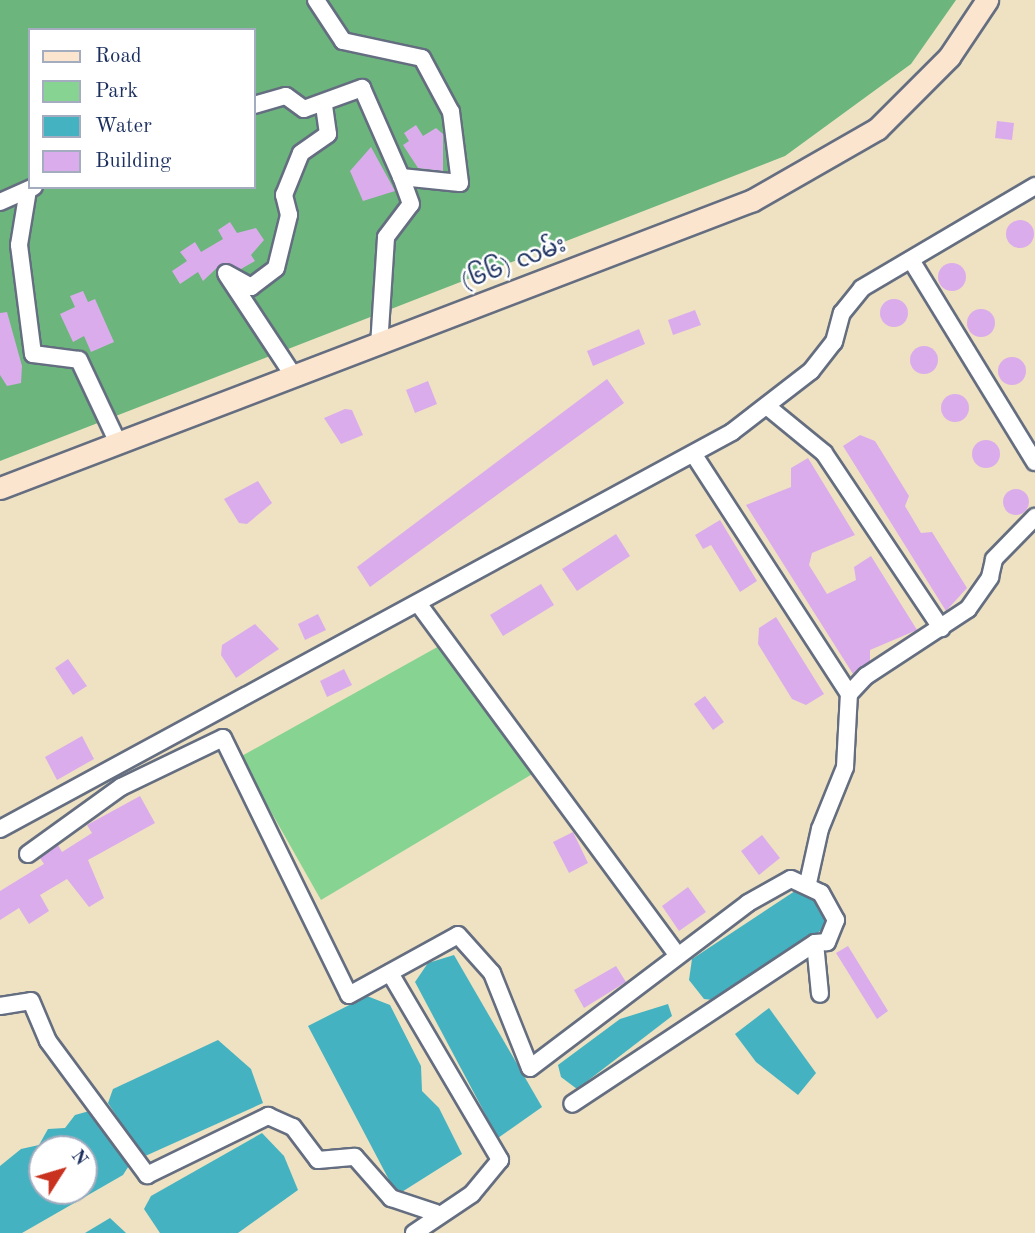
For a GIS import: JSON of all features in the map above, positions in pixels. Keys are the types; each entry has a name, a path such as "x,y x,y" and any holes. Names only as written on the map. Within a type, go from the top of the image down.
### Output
{"street":[{"path":"316,0 343,41 422,58 451,111 460,183 401,177"},
{"name":"(၆၆) လမ်း","path":"0,488 379,346 753,200 845,152 928,81 987,0"},
{"path":"256,104 286,96 304,109 324,105 344,90 362,88 411,204 386,236 379,346"},
{"path":"295,378 226,273 251,287 276,268 289,215 284,195 301,153 328,134 324,105"},
{"path":"0,829 420,606 694,455 769,408 834,342 842,313 862,288 1035,186"},
{"path":"0,202 31,189"},
{"path":"31,189 19,245 33,354 79,360 118,443"},
{"path":"911,260 1035,462"},
{"path":"769,408 824,453 941,628"},
{"path":"572,1104 815,943 827,942 836,920 808,883 820,829 845,767 849,694 694,455"},
{"path":"849,694 866,676 941,628 981,593 994,559 1035,517"},
{"path":"420,606 677,955"},
{"path":"28,854 121,787 223,738 349,995 458,935 492,973 530,1068 677,955 781,883 808,883"},
{"path":"815,943 820,994"},
{"path":"390,973 500,1160 472,1194 436,1213 414,1233"},
{"path":"0,1006 31,1001 48,1041 147,1175 268,1116 293,1126 318,1160 355,1157 391,1198 436,1213"}],"green space":[{"path":"0,0 956,0 911,64 785,156 0,461"},
{"path":"441,645 539,770 321,900 240,757"}],"water":[{"path":"798,889 814,897 826,916 825,928 713,1000 704,999 689,980 692,959"},
{"path":"454,955 542,1107 498,1138 415,982 428,963"},
{"path":"367,996 390,1005 421,1066 422,1091 439,1108 462,1154 397,1195 308,1026"},
{"path":"668,1004 672,1016 577,1089 561,1077 558,1065 620,1019"},
{"path":"769,1008 816,1073 798,1095 756,1062 735,1034"},
{"path":"218,1040 251,1069 263,1103 143,1157 108,1103 113,1089"},
{"path":"93,1110 130,1164 123,1175 98,1189 98,1135 45,1135 48,1129 65,1128 75,1115"},
{"path":"262,1133 284,1156 298,1190 238,1233 160,1233 144,1209 151,1196"},
{"path":"28,1147 28,1205 71,1205 22,1233 0,1233 0,1166 21,1149"},
{"path":"110,1218 126,1233 85,1233"}],"building":[{"path":"997,121 1014,123 1012,140 995,138"},
{"path":"416,125 423,136 436,128 443,134 443,171 418,168 403,145 409,141 404,133"},
{"path":"371,147 395,191 363,201 350,171"},
{"path":"1020,220 1030,224 1034,234 1030,244 1020,248 1010,244 1006,234 1010,224"},
{"path":"230,222 237,233 256,228 264,240 251,255 255,261 241,269 221,264 203,281 198,272 180,284 172,271 187,261 180,252 195,242 201,252 223,239 218,230"},
{"path":"952,263 962,267 966,277 962,287 952,291 942,287 938,277 942,267"},
{"path":"83,291 88,302 95,299 114,342 91,352 84,336 73,342 60,314 75,307 70,296"},
{"path":"894,299 904,303 908,313 904,323 894,327 884,323 880,313 884,303"},
{"path":"981,309 991,313 995,323 991,333 981,337 971,333 967,323 971,313"},
{"path":"695,310 701,325 673,335 668,320"},
{"path":"7,312 22,366 21,383 7,386 0,375 0,313"},
{"path":"639,329 645,344 593,366 587,351"},
{"path":"924,346 934,350 938,360 934,370 924,374 914,370 910,360 914,350"},
{"path":"1012,357 1022,361 1026,371 1022,381 1012,385 1002,381 998,371 1002,361"},
{"path":"607,379 624,403 370,587 357,567"},
{"path":"428,381 437,404 415,413 406,390"},
{"path":"955,394 965,398 969,408 965,418 955,422 945,418 941,408 945,398"},
{"path":"345,409 352,410 363,435 341,444 324,418"},
{"path":"860,435 875,441 909,496 905,506 921,533 932,532 967,588 946,611 843,446"},
{"path":"986,440 996,444 1000,454 996,464 986,468 976,464 972,454 976,444"},
{"path":"808,458 855,535 812,553 809,565 827,594 856,580 854,567 871,556 917,630 870,650 870,661 853,674 746,505 791,487 791,468"},
{"path":"258,481 272,503 247,524 239,523 224,499"},
{"path":"1016,489 1026,492 1029,502 1026,512 1016,515 1006,512 1003,502 1006,492"},
{"path":"720,520 757,581 740,592 711,545 703,549 695,535"},
{"path":"616,534 630,556 577,591 562,569"},
{"path":"541,584 554,605 503,636 490,615"},
{"path":"318,614 326,630 305,640 298,624"},
{"path":"776,617 824,694 806,705 792,699 758,644 759,628"},
{"path":"255,624 279,649 236,678 221,655 222,645"},
{"path":"68,659 87,686 73,695 55,668"},
{"path":"344,669 352,685 327,697 320,681"},
{"path":"705,696 724,722 713,730 694,704"},
{"path":"82,736 94,759 57,780 45,757"},
{"path":"140,796 155,823 88,860 104,898 89,907 67,879 40,895 49,911 29,924 19,908 0,920 0,891 44,864 40,858 58,845 62,852 92,833 87,825"},
{"path":"573,832 588,863 569,873 553,842"},
{"path":"762,835 780,858 759,875 741,851"},
{"path":"688,887 706,912 679,931 662,906"},
{"path":"848,946 888,1011 877,1019 836,953"},
{"path":"616,966 626,982 584,1008 574,990"}]}
